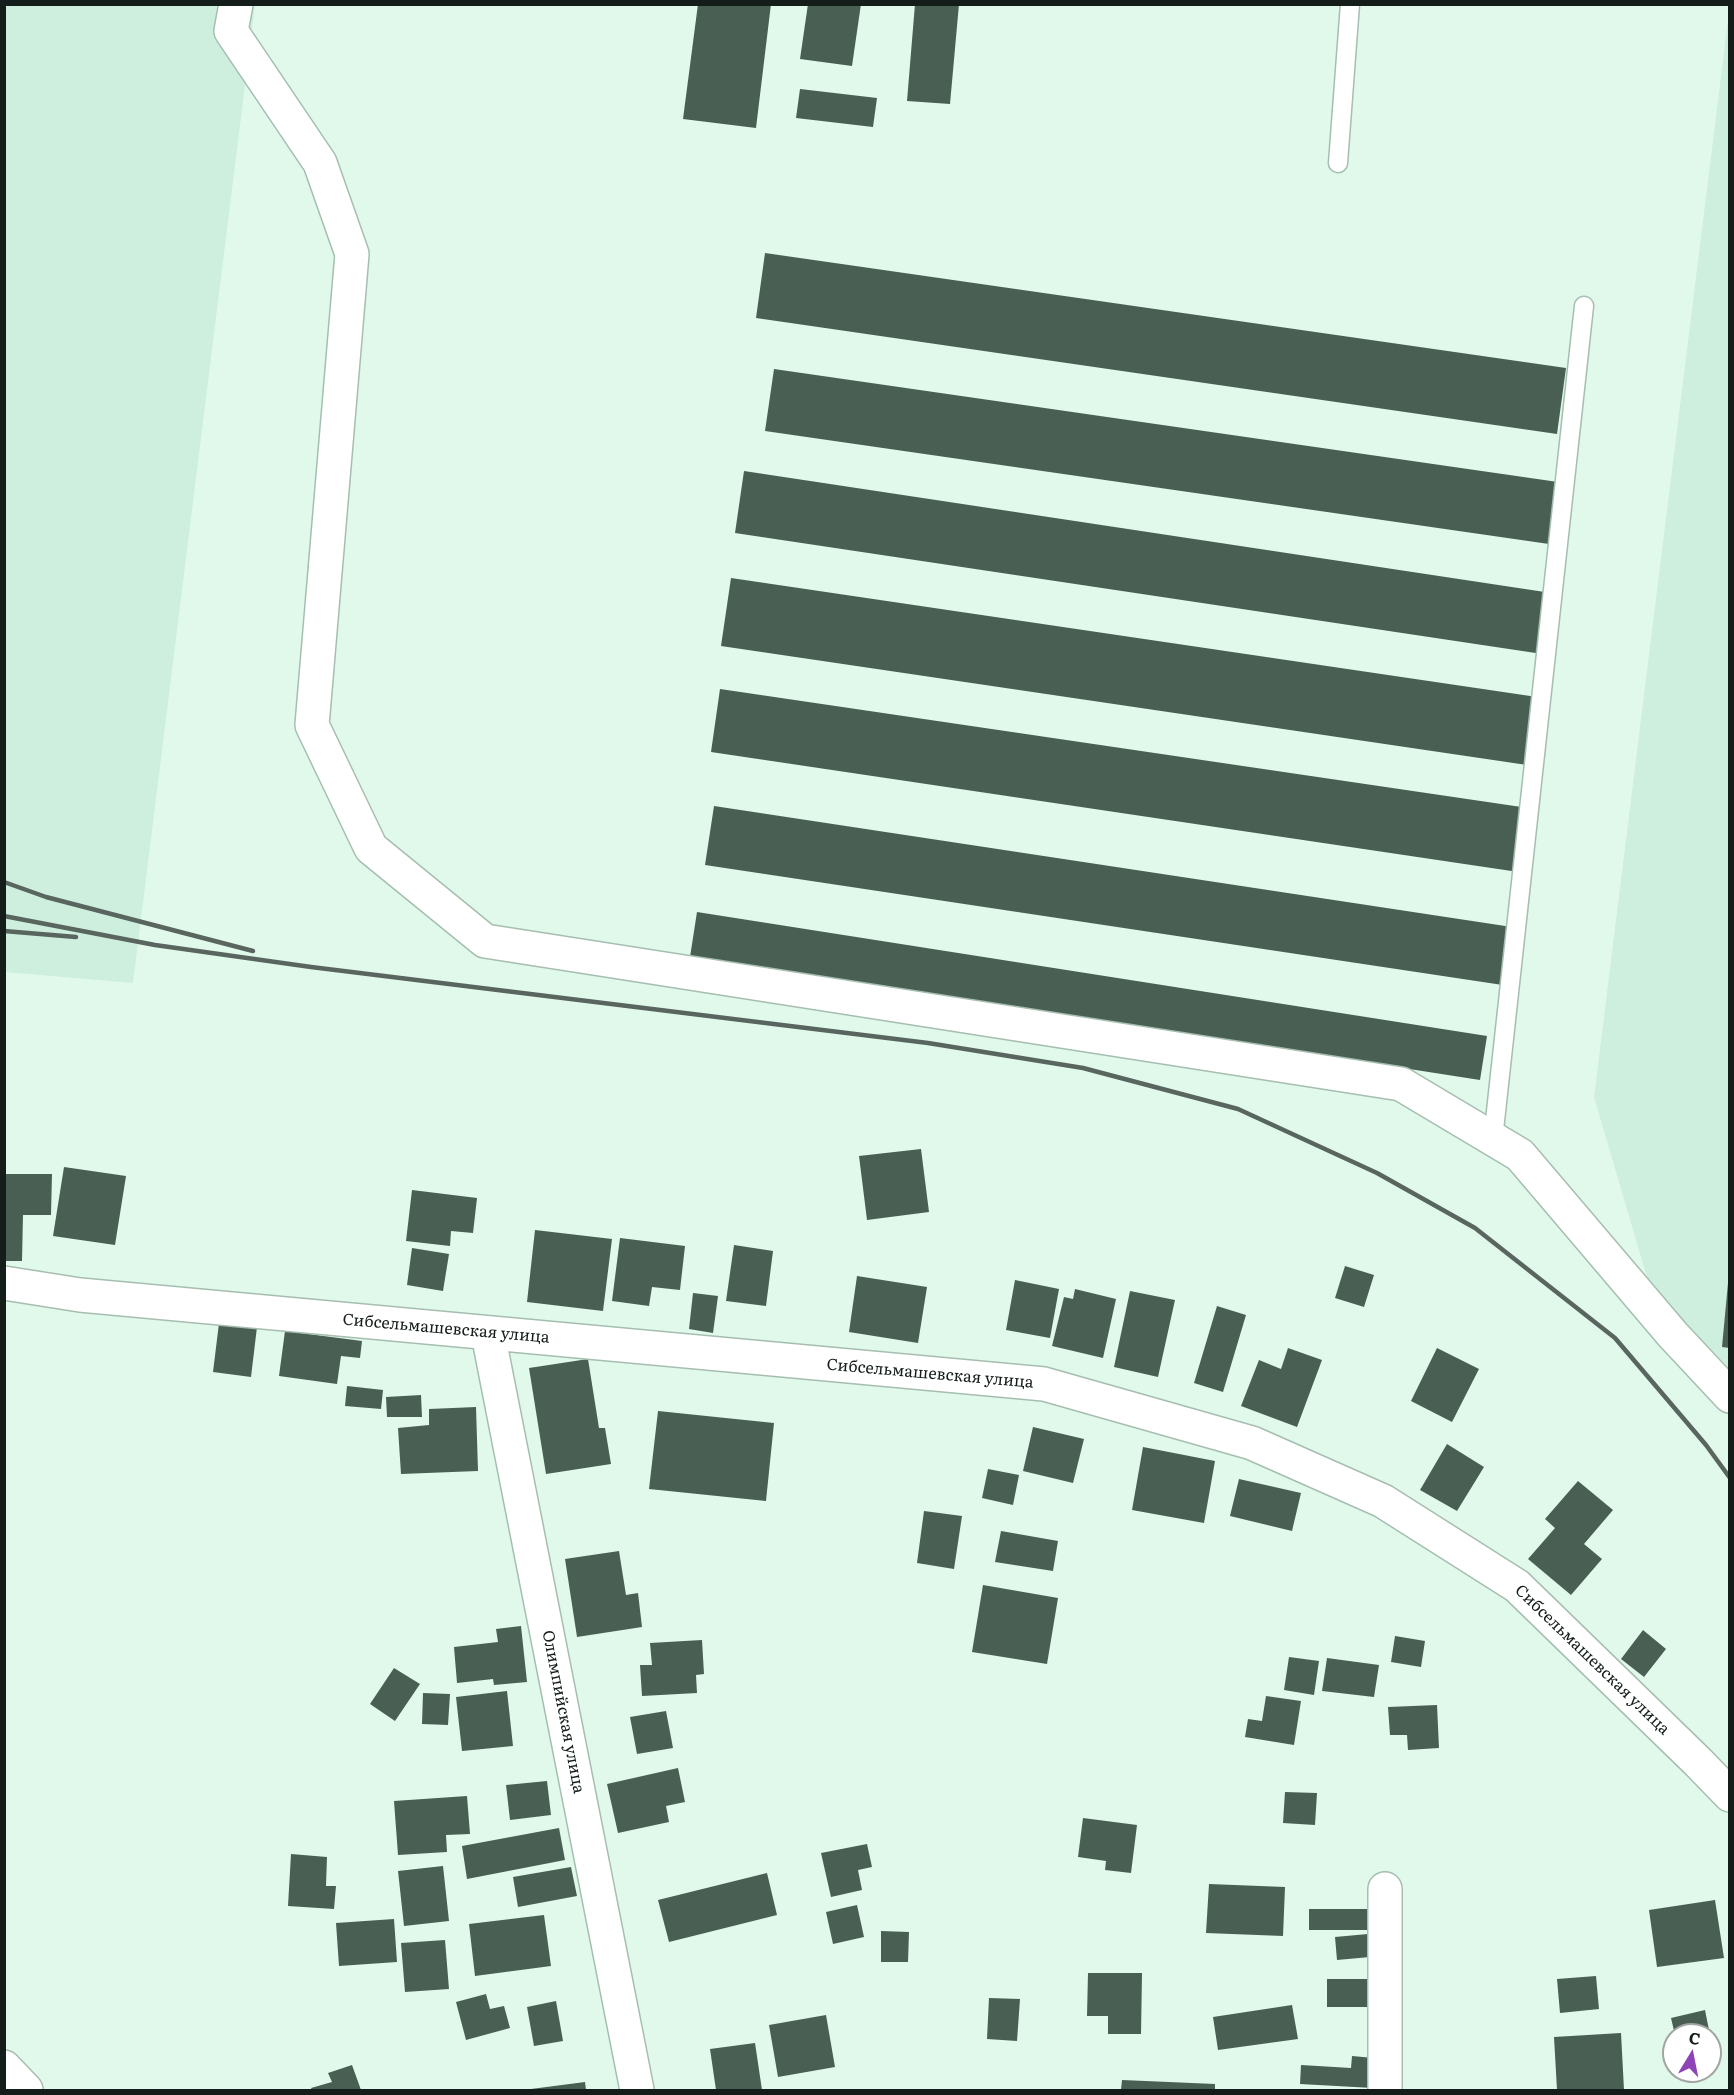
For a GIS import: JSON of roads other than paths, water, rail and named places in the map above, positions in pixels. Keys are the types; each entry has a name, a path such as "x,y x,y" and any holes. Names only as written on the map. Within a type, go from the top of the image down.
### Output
{"street":[{"path":"236,4 231,31 320,163 352,254 312,725 371,848 485,941 1401,1084 1521,1155 1673,1335 1730,1396"},
{"name":"Сибсельмашевская улица","path":"4,1283 92,1296 1044,1384 1252,1443 1383,1501 1517,1586 1730,1795"},
{"name":"Олимпийская улица","path":"488,1334 637,2091"},
{"path":"1385,1889 1385,2091"},
{"path":"4,2067 26,2091"}],"lane":[{"path":"1338,163 1350,4"},
{"path":"1493,1139 1584,306"}],"railway":[{"path":"4,882 46,897 253,951"},
{"path":"4,916 155,945 311,967 928,1043 1083,1068 1238,1109 1377,1173 1475,1228 1615,1338 1706,1445 1730,1478"},
{"path":"4,931 76,937"}]}
